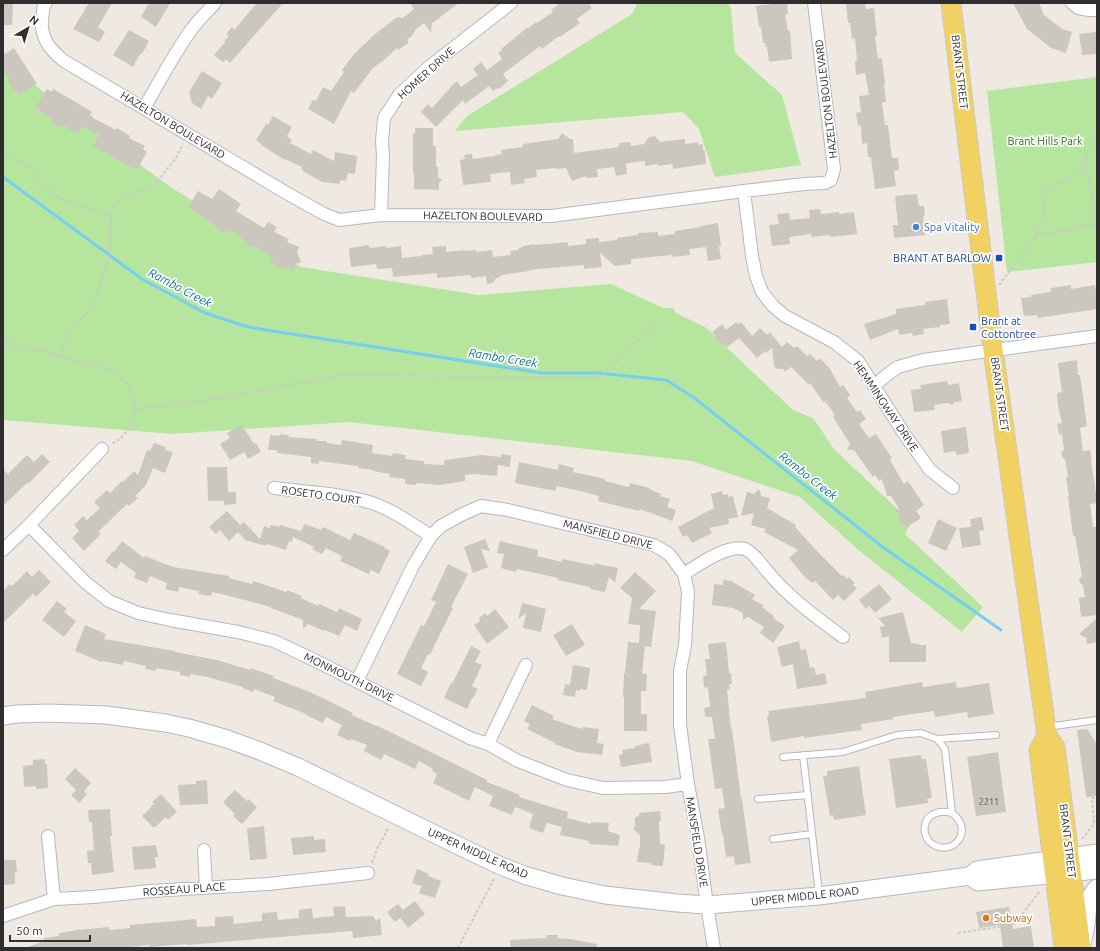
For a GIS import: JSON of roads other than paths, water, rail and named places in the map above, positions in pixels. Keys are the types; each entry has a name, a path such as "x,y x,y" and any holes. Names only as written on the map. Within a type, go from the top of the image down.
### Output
{"main road":[{"name":"BRANT STREET","path":"951,3 993,350 1047,731 1039,750 1066,861 1075,947"}],"street":[{"name":"HAZELTON BOULEVARD","path":"46,3 44,5 41,26 44,37 54,53 64,61 324,214 339,220 381,215 551,216 744,191 825,183 831,180 834,169 814,3"},
{"path":"144,108 189,33 215,3"},
{"name":"HOMER DRIVE","path":"381,215 383,156 382,141 384,118 399,95 429,66 511,3"},
{"path":"1072,3 1078,8 1097,10"},
{"name":"HEMMINGWAY DRIVE","path":"744,191 752,256 756,276 762,292 773,306 785,316 834,342 858,362 905,435 930,470 953,488"},
{"path":"874,386 898,367 923,360 1097,336"},
{"path":"3,550 102,449"},
{"name":"ROSETO COURT","path":"274,488 346,496 373,503 406,519 431,536"},
{"name":"MANSFIELD DRIVE","path":"357,681 413,566 431,536 441,526 454,518 481,506 508,510 654,545 669,554 684,574 688,592 685,645 680,670 680,725 714,948"},
{"name":"MONMOUTH DRIVE","path":"29,525 85,582 109,601 138,613 238,632 274,641 312,658 470,738 488,744 518,761 567,780 603,788 640,789 688,784"},
{"path":"684,574 713,556 734,549 745,549 756,557 787,593 807,611 843,637"},
{"path":"488,744 526,665"},
{"name":"UPPER MIDDLE ROAD","path":"3,716 48,713 106,715 164,723 189,728 227,739 286,762 501,866 524,875 562,886 605,895 707,905 819,896 970,876 976,870 1066,861 1097,853"},
{"path":"48,836 54,899"},
{"path":"204,850 206,888"},
{"name":"UPPER MIDDLE ROAD","path":"1066,861 1097,870"},
{"name":"ROSSEAU PLACE","path":"3,916 54,899 94,897 150,891 268,884 368,873"},
{"path":"1075,947 1086,924 1088,902 1097,888"}],"lane":[{"path":"1047,731 1097,720"},
{"path":"783,757 843,752 897,735 921,733 937,739 996,735"},
{"path":"937,739 945,750 952,813 957,817 962,829 961,835 955,844 950,847 941,848 934,846 926,836 926,824 928,819 933,814 939,812 952,813"},
{"path":"803,755 819,896"},
{"path":"758,799 808,795"},
{"path":"773,839 812,834"}],"waterway":[{"name":"Rambo Creek","path":"3,177 142,279 205,313 248,327 541,373 597,373 666,380 693,397 884,548 1001,630"}],"place":[{"name":"Spa Vitality","path":"916,227"},
{"name":"BRANT AT BARLOW","path":"999,258"},
{"name":"Brant at Cottontree","path":"973,327"},
{"name":"Subway","path":"986,918"}],"park label":[{"name":"Brant Hills Park","path":"1045,141"}]}
